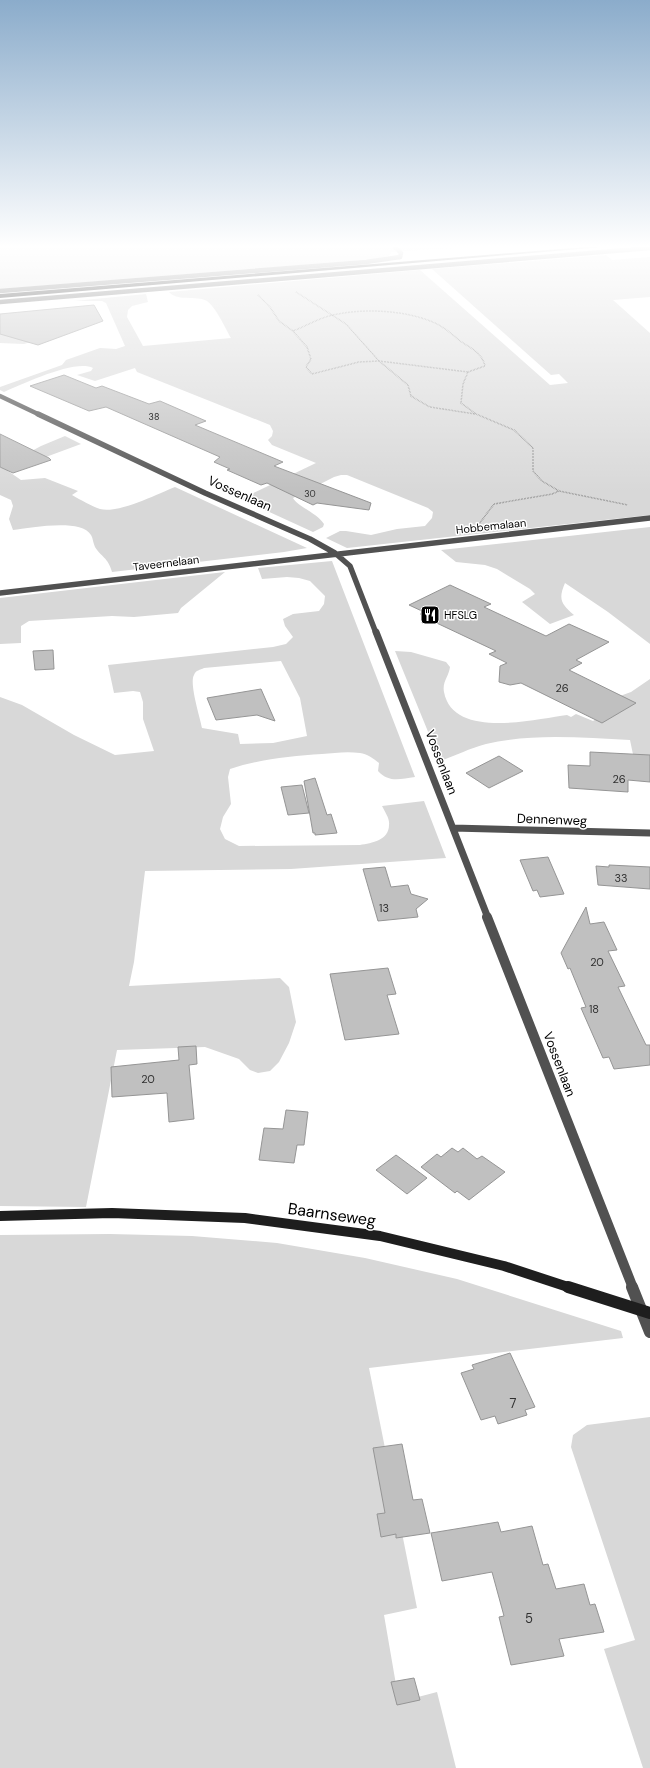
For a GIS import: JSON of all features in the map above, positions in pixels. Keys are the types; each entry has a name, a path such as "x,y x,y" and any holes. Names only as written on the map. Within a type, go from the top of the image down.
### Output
{"street":[{"name":"Vossenlaan","path":"0,396 205,493 310,540 335,553 350,566 452,828 645,1311 650,1332"},
{"name":"Hobbemalaan","path":"335,553 650,518"},
{"name":"Taveernelaan","path":"0,592 335,553"},
{"name":"Dennenweg","path":"452,828 650,834"},
{"name":"Baarnseweg","path":"0,1216 112,1213 245,1218 380,1236 504,1266 645,1311"}],"path":[{"path":"290,329 308,347 311,359 306,367 312,374 359,362 379,361 421,364 468,372 485,366 485,362 473,348 445,329"},
{"path":"293,331 299,329"},
{"path":"349,329 359,341 379,361 408,385 411,396 430,407 476,414 514,430 533,448 533,471 542,481 559,491 631,505"},
{"path":"468,372 463,384 462,403 476,414"},
{"path":"475,538 478,526 485,514 494,504 552,494 559,491"}],"shaded area":[{"path":"117,329 133,329 143,346 231,338 226,329 486,329 550,385 568,383 559,374 551,375 499,329 645,329 650,333 650,515 347,548 326,538 340,531 371,535 397,529 425,526 432,518 433,512 428,508 347,475 334,477 293,498 317,516 324,524 323,527 313,532 241,499 316,463 272,445 268,440 272,436 273,431 270,425 137,372 135,368 95,381 77,375 91,371 93,368 85,366 74,367 49,374 4,392 0,390 0,387 62,365 66,360 100,348 116,349 125,346"},
{"path":"0,330 45,338 24,344 0,343"},
{"path":"65,436 81,444 8,471 21,480 45,478 78,491 72,495 90,505 108,510 127,506 175,487 307,548 112,572 106,560 95,547 91,535 85,530 66,525 55,525 13,530 9,519 13,506 11,500 0,495 0,468 41,446"},
{"path":"650,527 650,644 608,612 565,583 561,597 562,601 566,608 574,615 550,624 522,602 535,594 530,589 497,569 485,565 456,562 441,550"},
{"path":"332,561 415,777 391,779 382,775 378,771 379,763 368,755 350,752 276,758 230,769 228,777 231,804 223,817 220,829 225,839 239,846 360,845 379,840 386,834 389,820 382,806 424,801 446,858 291,869 145,871 134,962 129,986 280,978 289,987 296,1022 289,1043 279,1062 270,1071 258,1073 250,1070 239,1059 205,1047 117,1050 86,1207 0,1206 0,697 22,705 74,735 115,755 154,751 143,719 143,702 140,692 133,691 114,693 108,665 273,647 286,644 293,637 285,626 283,619 293,614 319,611 324,604 325,596 310,581 299,578 287,577 262,579 258,568","holes":["281,661 300,698 307,736 273,743 240,744 238,734 202,728 194,692 193,679 196,672 204,668"]},
{"path":"225,572 181,608 178,613 134,617 112,616 29,621 21,626 21,643 0,644 0,598"},
{"path":"395,651 411,652 446,662 450,667 444,685 444,692 451,707 463,716 479,721 497,723 536,720 567,715 571,717 576,714 593,721 610,710 598,704 631,692 650,679 650,764 635,764 630,740 576,737 522,738 486,744 440,761"},
{"path":"110,1234 192,1236 277,1243 365,1258 457,1279 621,1331 623,1338 369,1368 417,1608 384,1615 399,1702 437,1692 456,1768 0,1768 0,1235"},
{"path":"650,1417 650,1768 643,1768 604,1649 635,1640 571,1447 573,1435 587,1425"}],"building":[{"path":"0,329 83,329 38,345 0,334"},
{"path":"64,375 96,388 102,386 149,404 160,401 206,421 195,425 283,462 274,466 371,503 369,510 317,503 313,505 267,483 261,485 227,470 230,469 214,462 220,457 106,407 89,411 30,386"},
{"path":"0,434 51,460 13,473 0,467"},
{"path":"450,585 491,604 484,607 546,636 569,624 609,642 576,660 582,663 569,670 636,703 602,723 521,683 510,685 499,682 500,666 507,663 489,654 496,651 426,618 420,614 424,612 409,605"},
{"path":"53,650 54,669 35,670 33,651"},
{"path":"261,689 275,721 257,715 216,720 207,698"},
{"path":"590,752 650,755 650,782 628,780 628,792 569,788 568,765 590,766"},
{"path":"499,756 523,771 489,788 466,773"},
{"path":"315,778 327,815 331,814 337,833 315,835 315,833 313,833 304,781"},
{"path":"302,785 309,813 288,815 281,787"},
{"path":"548,857 564,894 540,897 537,890 533,891 520,860"},
{"path":"609,865 650,867 650,889 598,885 596,866 609,867"},
{"path":"385,867 391,887 408,885 411,894 428,899 416,909 418,917 378,921 363,869"},
{"path":"586,907 590,924 604,922 617,950 608,951 625,986 618,987 646,1045 650,1045 650,1065 614,1069 609,1057 603,1058 581,1008 586,1007 570,968 568,969 561,953"},
{"path":"388,968 396,994 387,995 399,1034 345,1040 330,974"},
{"path":"196,1046 197,1064 189,1065 194,1119 169,1122 167,1093 112,1097 111,1067 179,1060 178,1047"},
{"path":"286,1110 308,1112 304,1145 297,1145 294,1163 259,1160 264,1128 283,1129"},
{"path":"452,1148 458,1152 463,1148 477,1159 482,1156 505,1172 469,1200 457,1191 455,1193 421,1167 437,1154 441,1157"},
{"path":"396,1155 427,1178 407,1194 376,1170"},
{"path":"510,1353 535,1407 525,1410 527,1415 498,1424 495,1416 481,1420 461,1373 474,1369 472,1365"},
{"path":"402,1444 413,1500 422,1499 430,1533 396,1538 396,1534 381,1537 377,1514 385,1513 373,1448"},
{"path":"498,1522 501,1532 532,1526 543,1565 548,1564 556,1589 584,1584 590,1605 595,1604 604,1632 559,1639 564,1656 511,1665 499,1617 504,1616 492,1572 442,1581 431,1533"},
{"path":"414,1678 420,1700 397,1705 391,1682"}],"place":[{"name":"HFSLG","path":"430,615"}]}
